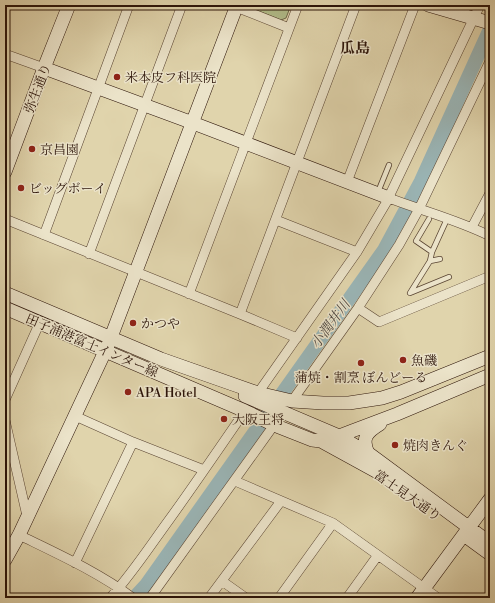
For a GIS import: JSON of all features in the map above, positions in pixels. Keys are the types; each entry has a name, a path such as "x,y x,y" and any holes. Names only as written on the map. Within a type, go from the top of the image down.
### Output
{"street":[{"name":"弥生通り","path":"5,172 69,5"},
{"path":"44,235 129,5"},
{"path":"89,254 182,5"},
{"path":"189,294 298,5"},
{"path":"240,314 356,5"},
{"path":"347,182 415,5"},
{"path":"428,5 481,21"},
{"path":"258,393 357,252 383,196 481,21 480,5"},
{"path":"5,560 19,534 106,351 237,6 289,28"},
{"path":"5,54 297,162 383,196 472,227 490,236"},
{"path":"292,401 358,308 399,245 419,209 490,61"},
{"path":"472,227 490,193"},
{"path":"5,220 297,338"},
{"path":"276,220 357,252"},
{"path":"358,308 379,322 490,276"},
{"name":"田子浦港富士インター線","path":"5,293 161,359 258,393 292,401 323,404 349,403 382,398 401,392 490,356"},
{"name":"田子浦港富士インター線","path":"5,308 245,411 274,425 312,440 321,441"},
{"path":"5,400 7,389 40,322"},
{"name":"富士見大通り","path":"161,359 339,436 368,453 466,531 490,554"},
{"path":"321,441 339,436 397,414 490,375"},
{"path":"110,598 121,589 245,411"},
{"path":"368,453 365,443 366,436 369,431 397,414"},
{"path":"75,416 133,442 204,470"},
{"path":"5,420 27,516"},
{"path":"150,598 274,425"},
{"name":"富士見大通り","path":"321,441 383,475 466,531 490,543"},
{"path":"75,563 133,442"},
{"path":"235,481 333,523 378,555 421,593 438,598"},
{"path":"421,593 490,499"},
{"path":"209,598 281,501"},
{"path":"279,598 333,523"},
{"path":"19,534 121,589 132,598"},
{"path":"347,598 378,555"},
{"path":"222,581 246,598"}],"lane":[{"path":"383,196 389,165"},
{"path":"447,218 432,252 430,262 410,293 449,277"},
{"path":"429,219 416,241 432,252"},
{"path":"430,262 440,259"}],"green space":[{"path":"245,5 291,5 286,18 281,20"}],"waterway":[{"name":"小潤井川","path":"134,598 146,585 384,250 421,181 490,29"}],"place":[{"name":"米本皮フ科医院","path":"117,77"},
{"name":"京昌園","path":"32,149"},
{"name":"ビッグボーイ","path":"21,188"},
{"name":"かつや","path":"133,323"},
{"name":"魚磯","path":"403,360"},
{"name":"蒲焼・割烹 ぼんどーる","path":"361,363"},
{"name":"APA Hotel","path":"128,392"},
{"name":"大阪王将","path":"224,419"},
{"name":"焼肉きんぐ","path":"395,445"}],"district":[{"name":"瓜島","path":"355,48"}]}
